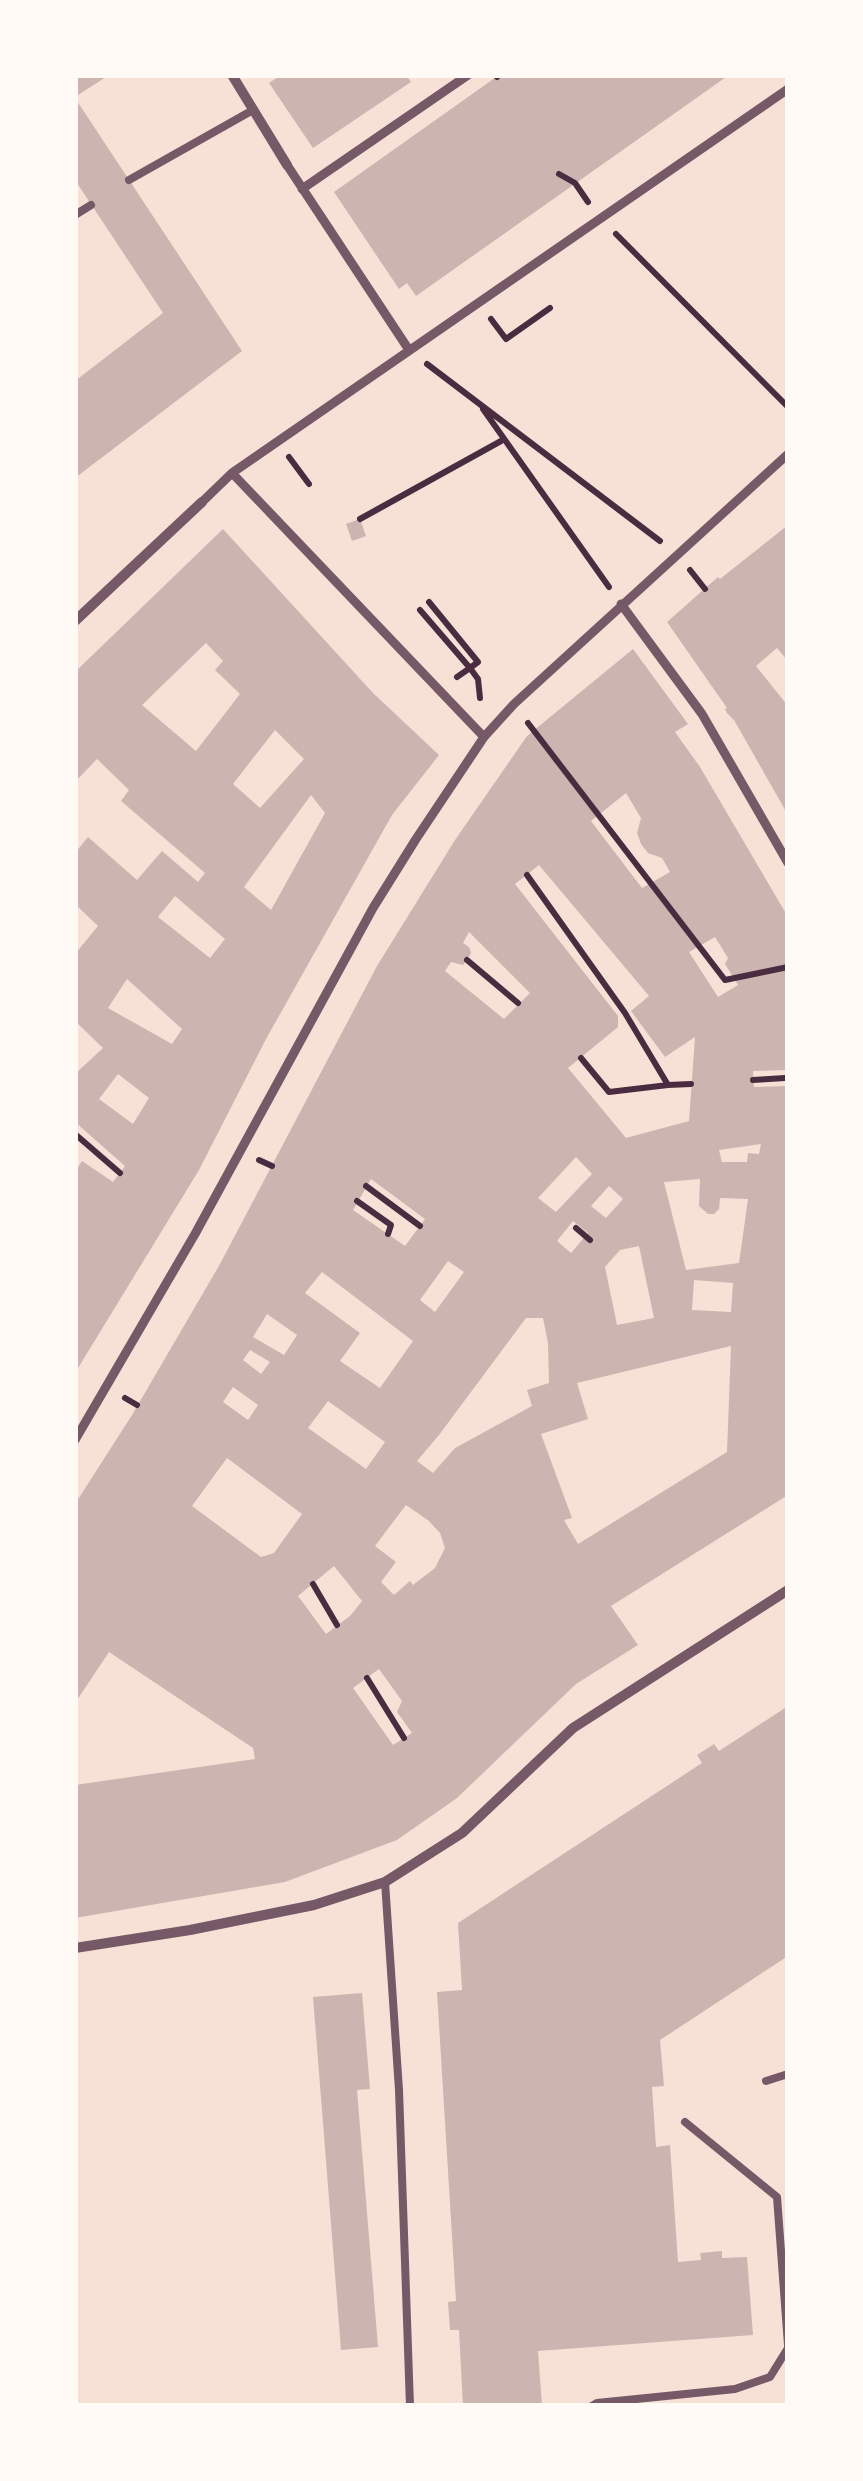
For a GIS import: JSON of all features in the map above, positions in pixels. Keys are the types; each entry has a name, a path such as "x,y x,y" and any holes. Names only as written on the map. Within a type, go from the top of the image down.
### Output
{"street":[{"path":"302,189 468,75"},
{"path":"235,76 302,189 408,350"},
{"path":"75,621 232,473 788,88"},
{"path":"75,1440 194,1234 355,939 484,737 621,604 788,454"},
{"path":"232,473 484,737"},
{"path":"621,604 702,714 788,863"},
{"path":"75,1948 314,1906 385,1882 462,1833 573,1728 788,1590"}],"lane":[{"path":"129,180 254,110"},
{"path":"75,215 91,205"},
{"path":"385,1882 399,2090 410,2406"},
{"path":"766,2081 788,2074"},
{"path":"592,2406 734,2390 770,2376 788,2347 784,2226 778,2197 685,2122"}],"path":[{"path":"559,174 575,183"},
{"path":"600,218 788,407"},
{"path":"479,302 506,339 550,308"},
{"path":"408,350 678,554"},
{"path":"478,402 621,604"},
{"path":"360,519 501,442"},
{"path":"293,462 310,484"},
{"path":"420,610 470,668 478,662 429,602"},
{"path":"514,704 724,980 788,967"},
{"path":"528,875 625,1014 668,1085"},
{"path":"467,960 518,1002"},
{"path":"581,1058 609,1092 692,1084"},
{"path":"754,1080 786,1078"},
{"path":"75,1134 120,1173"},
{"path":"366,1186 420,1226"},
{"path":"356,1201 391,1225 388,1234"},
{"path":"576,1228 590,1240"},
{"path":"313,1584 337,1626"},
{"path":"367,1678 404,1738"}],"building":[{"path":"75,75 109,75 75,97"},
{"path":"281,75 406,75 411,82 313,148 269,83"},
{"path":"499,75 729,75 416,296 407,283 399,289 334,192"},
{"path":"75,98 242,351 75,478 75,381 163,313 75,180"},
{"path":"360,519 366,536 352,541 346,524"},
{"path":"788,525 788,661 777,648 756,666 788,706 788,815 727,708 667,622 718,577"},
{"path":"223,529 373,693 439,755 392,815 266,1039 199,1170 75,1373 75,1172 82,1161 113,1182 125,1166 75,1122 75,1074 103,1048 75,1021 75,954 98,926 75,904 75,853 88,837 137,880 162,851 198,882 205,873 121,801 129,790 97,759 75,782 75,672","holes":["206,643 223,661 215,670 240,694 196,751 142,705","275,730 304,759 260,808 233,784","311,795 325,813 271,910 244,887","175,896 225,939 210,958 158,917","127,979 182,1029 172,1044 108,1008","118,1074 149,1098 133,1124 99,1099"]},
{"path":"633,649 688,724 675,732 700,767 788,917 788,1070 753,1071 754,1087 788,1086 788,1495 611,1606 638,1645 576,1684 457,1798 397,1840 285,1882 75,1918 75,1785 255,1759 253,1748 109,1652 75,1703 75,1504 220,1264 377,966 455,840 527,736","holes":["626,793 641,818 637,833 641,844 648,853 662,858 670,872 642,888 591,821","539,865 649,996 631,1011 665,1057 695,1037 689,1121 626,1138 568,1068 618,1027 618,1016 515,884","469,932 530,993 504,1019 445,971 451,962 463,965 471,953 463,943","715,937 728,958 725,964 738,985 718,997 689,952","761,1144 759,1154 748,1153 747,1162 722,1162 719,1150","576,1157 592,1174 556,1212 538,1198","371,1179 425,1219 405,1246 353,1210","700,1179 699,1206 708,1214 719,1209 720,1198 748,1199 739,1263 686,1270 664,1182","609,1186 623,1199 606,1218 591,1206","573,1221 588,1233 571,1253 557,1241","639,1246 654,1318 617,1325 605,1267 620,1250","448,1261 464,1272 435,1312 420,1300","322,1272 413,1341 380,1388 340,1361 360,1333 305,1293","694,1280 733,1283 731,1312 692,1310","267,1314 297,1335 284,1355 253,1337","526,1318 543,1318 549,1383 527,1390 532,1406 455,1448 433,1473 417,1461","731,1346 727,1452 578,1544 564,1520 572,1518 541,1434 588,1419 577,1383","250,1350 270,1362 261,1374 243,1360","233,1387 258,1405 248,1420 223,1402","328,1401 385,1442 366,1469 308,1428","227,1458 302,1514 274,1553 261,1557 192,1506","406,1505 440,1533 445,1548 435,1568 413,1585 410,1581 394,1595 381,1582 396,1562 375,1546","334,1566 362,1601 326,1634 298,1596","379,1669 402,1701 397,1712 412,1733 393,1745 353,1688"]},
{"path":"788,1706 788,1956 660,2040 664,2086 652,2087 656,2147 670,2145 678,2262 701,2260 700,2253 722,2251 722,2258 747,2257 753,2335 538,2351 542,2405 463,2406 459,2330 450,2330 448,2302 456,2301 437,1992 462,1990 458,1923 702,1763 697,1755 714,1744 719,1751"},
{"path":"362,1993 370,2089 357,2090 378,2347 341,2350 313,1997"}]}
